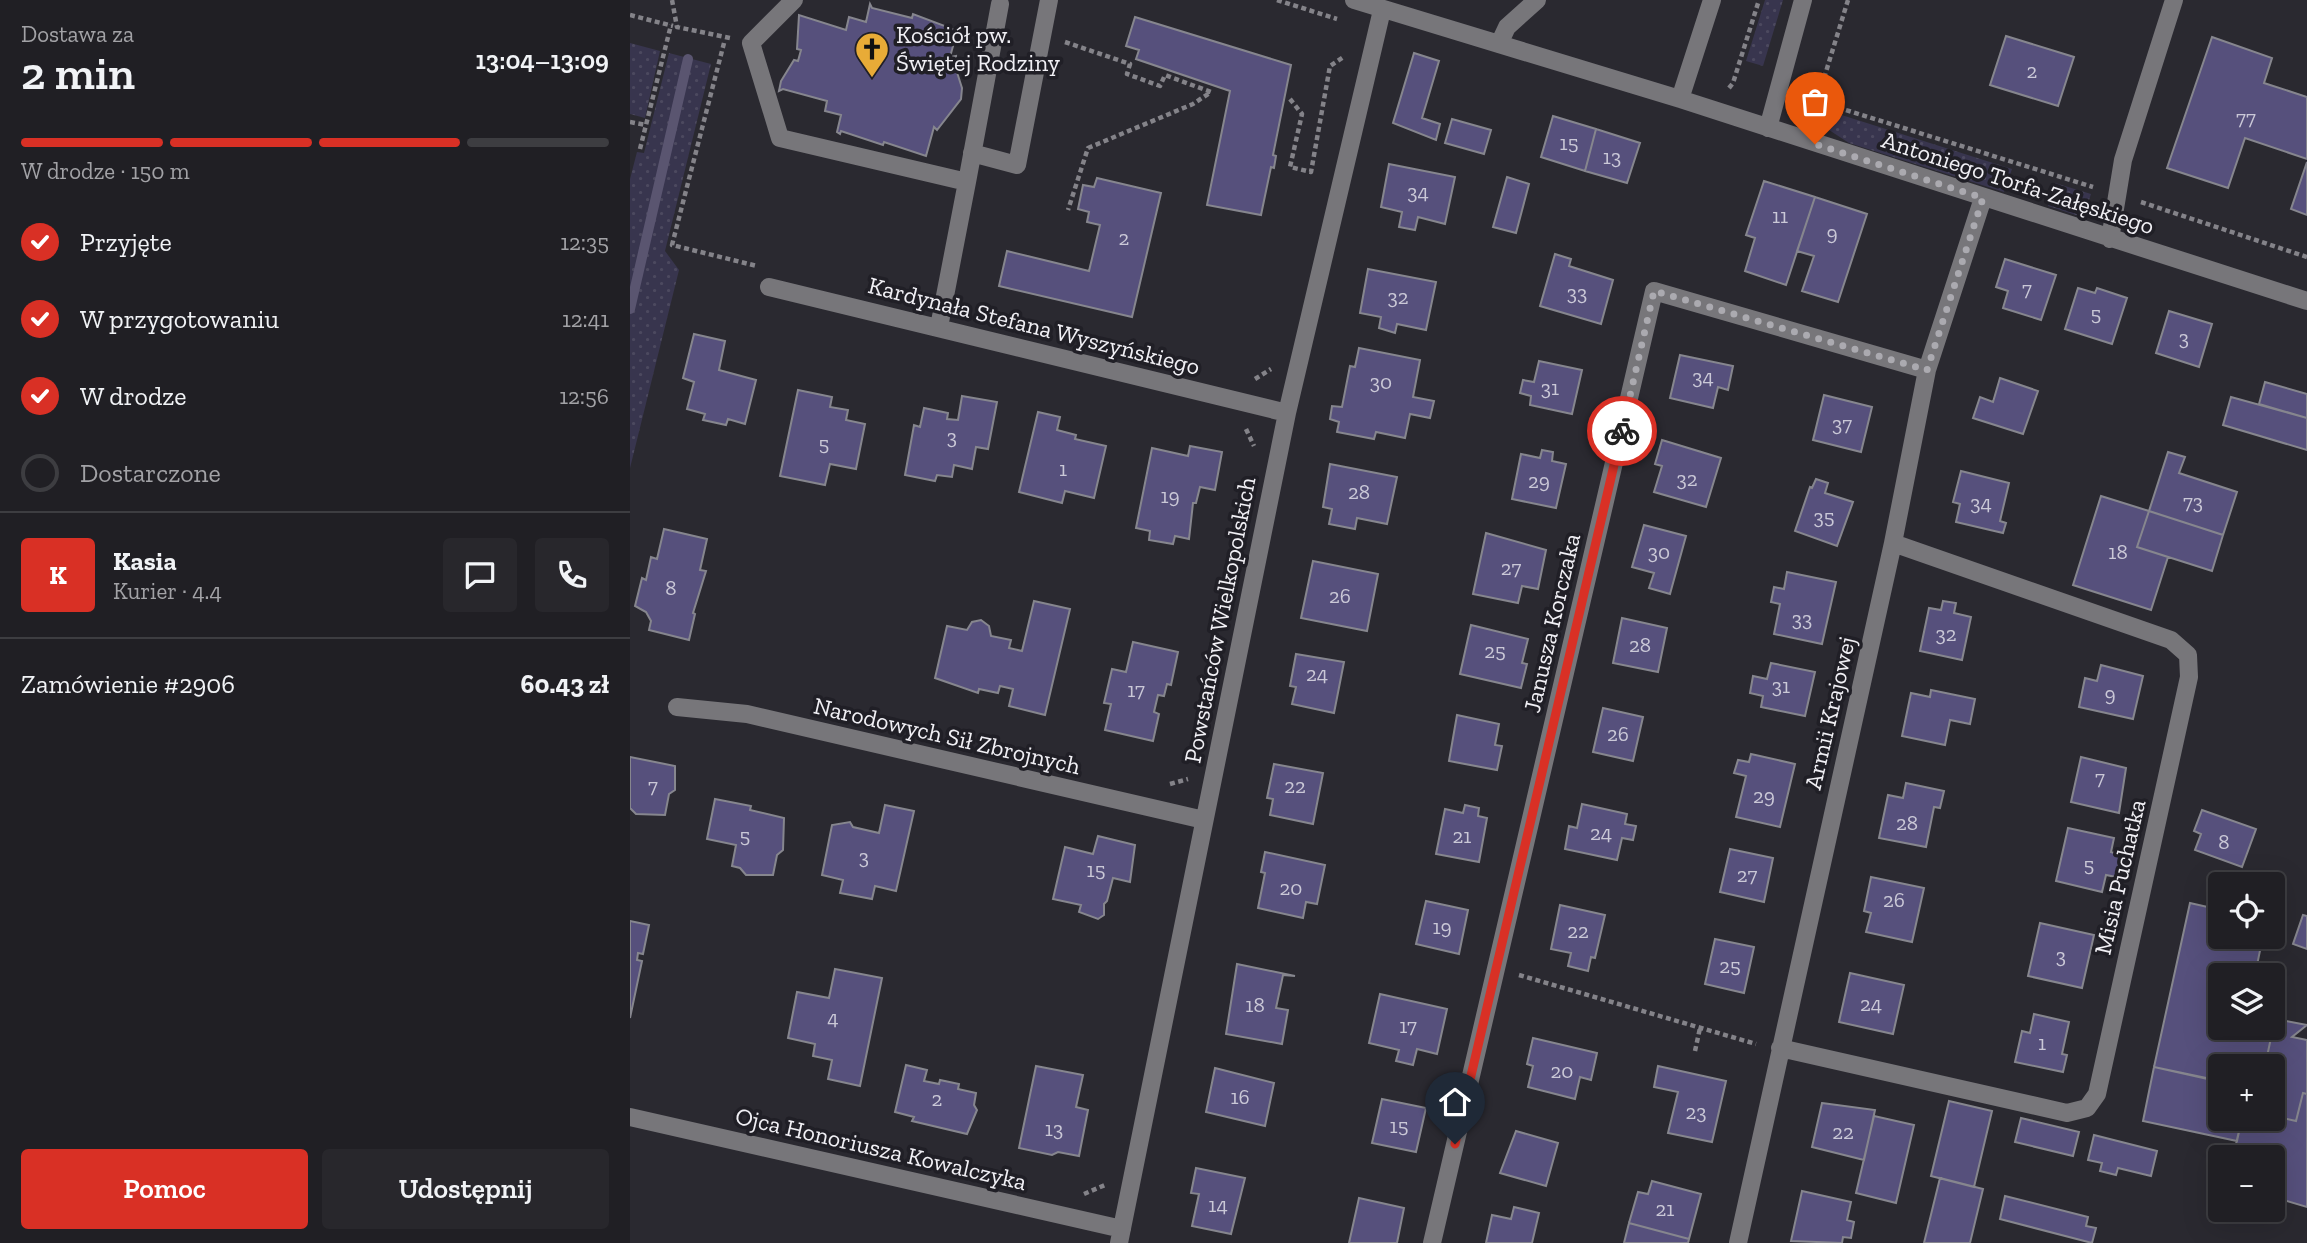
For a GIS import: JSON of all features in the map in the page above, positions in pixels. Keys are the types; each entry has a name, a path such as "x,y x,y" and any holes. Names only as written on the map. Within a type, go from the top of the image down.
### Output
{"street":[{"path":"794,0 751,43 780,138 967,182"},
{"path":"972,153 1017,165 1049,0"},
{"path":"1499,44 1507,27 1537,0"},
{"path":"1683,92 1712,0"},
{"path":"1768,128 1803,0"},
{"path":"2110,239 2123,160 2174,0"},
{"path":"939,327 972,153 995,1"},
{"name":"Antoniego Torfa-Załęskiego","path":"1359,1 1499,44 1683,92 1768,128 2307,301"},
{"name":"Powstańców Wielkopolskich","path":"1120,1236 1287,413 1382,10"},
{"name":"Armii Krajowej","path":"1738,1243 1772,1047 1894,543 1927,370 1983,198"},
{"name":"Kardynała Stefana Wyszyńskiego","path":"769,287 1287,413"},
{"name":"Janusza Korczaka","path":"1432,1243 1654,291 1927,370"},
{"name":"Misia Puchatka","path":"1772,1047 2067,1113 2087,1108 2096,1094 2106,1054 2189,677 2188,655 2171,640 1894,543"},
{"name":"Narodowych Sił Zbrojnych","path":"677,707 747,714 1204,820"},
{"name":"Ojca Honoriusza Kowalczyka","path":"630,1117 1120,1236"}],"path":[{"path":"640,149 674,26 672,0"},
{"path":"1277,0 1346,22"},
{"path":"1683,92 1721,96 1733,83 1759,0"},
{"path":"1848,0 1817,101 2118,194 2307,257"},
{"path":"630,15 751,43"},
{"path":"1041,34 1130,64 1127,74 1160,86 1165,75 1210,92 1193,104 1088,148 1068,210"},
{"path":"725,37 672,245 767,269"},
{"path":"1290,99 1302,114 1290,167 1311,172 1331,66 1353,50"},
{"path":"630,122 646,125"},
{"path":"1249,379 1256,379 1274,368 1297,373"},
{"path":"1225,398 1222,418 1241,422 1257,453"},
{"path":"1165,785 1189,779 1192,766"},
{"path":"1496,970 1772,1047"},
{"path":"1695,1051 1700,1028"},
{"path":"1080,1196 1110,1183"}],"shaded area":[{"path":"1765,0 1783,0 1763,66 1746,61"},
{"path":"630,43 660,51 645,118 630,114"},
{"path":"669,53 711,64 665,251 679,270 630,468 630,179 637,152 644,153"},
{"path":"1810,105 2012,169 2004,192 1849,143 1826,128"},
{"path":"2055,183 2091,194 2085,212 2076,215 2048,206"}],"building":[{"name":"Kościół pw. Świętej Rodziny","path":"870,4 872,8 912,18 913,14 955,30 958,28 950,57 956,56 955,66 962,88 961,99 937,130 934,127 926,156 841,131 840,134 837,132 841,115 825,111 827,101 783,89 779,91 781,81 794,60 798,61 801,50 797,49 799,15 846,30 849,17 866,22"},
{"path":"1135,17 1291,65 1273,155 1276,156 1274,168 1271,167 1261,215 1207,205 1230,91 1136,59 1139,50 1126,46"},
{"path":"2006,36 2074,57 2058,106 1990,85"},
{"path":"2212,37 2272,58 2264,83 2307,97 2307,159 2245,138 2228,188 2167,168"},
{"path":"1414,53 1439,61 1422,118 1440,124 1436,140 1393,123"},
{"path":"1553,116 1596,129 1585,171 1541,157"},
{"path":"1452,119 1491,130 1484,154 1445,143"},
{"path":"1596,129 1640,143 1627,183 1585,171"},
{"path":"2307,162 2307,215 2291,209"},
{"path":"1389,164 1455,177 1445,224 1418,217 1415,230 1399,227 1402,212 1381,207"},
{"path":"1507,177 1529,184 1516,233 1493,227"},
{"path":"1097,178 1161,193 1132,317 999,286 1007,251 1089,271 1100,225 1087,222 1089,212 1078,209 1083,185 1094,187"},
{"path":"1764,181 1815,197 1786,285 1745,271 1755,238 1746,235"},
{"path":"1815,197 1867,214 1838,302 1802,291 1814,256 1797,251"},
{"path":"1555,254 1571,259 1569,266 1613,280 1601,324 1540,306"},
{"path":"2005,259 2056,275 2041,320 2003,308 2008,291 1996,287"},
{"path":"1368,269 1436,282 1426,330 1397,324 1395,333 1379,328 1381,317 1360,313"},
{"path":"2078,288 2095,293 2097,288 2127,298 2112,344 2065,329"},
{"path":"2169,311 2212,324 2199,367 2156,353"},
{"path":"694,334 725,341 719,370 756,380 745,424 728,419 726,425 703,420 705,414 687,409 694,382 683,378"},
{"path":"1359,348 1420,360 1413,397 1434,401 1430,418 1410,414 1405,438 1376,432 1374,439 1337,432 1339,422 1330,419 1332,406 1342,407 1350,366 1355,367"},
{"path":"1680,355 1733,366 1728,390 1718,387 1713,408 1670,398"},
{"path":"1539,361 1582,370 1572,414 1530,405 1531,396 1520,393 1523,380 1534,382"},
{"path":"2000,378 2038,391 2023,434 1973,418 1980,397 1993,402"},
{"path":"2265,382 2307,394 2307,418 2259,404"},
{"path":"798,390 832,397 830,407 848,410 846,420 865,424 856,469 830,464 825,485 780,476"},
{"path":"1824,395 1872,407 1861,452 1813,440"},
{"path":"962,396 997,402 988,449 976,447 972,469 954,465 952,477 937,475 935,481 905,475 914,425 920,427 924,408 948,413 947,419 958,420"},
{"path":"2231,397 2307,418 2307,450 2223,425"},
{"path":"1038,412 1060,417 1057,430 1076,435 1075,439 1106,446 1094,498 1065,491 1062,503 1019,492"},
{"path":"1662,440 1721,458 1706,507 1654,492 1662,466 1655,464"},
{"path":"1190,446 1222,452 1215,490 1200,487 1196,503 1193,503 1189,539 1175,536 1173,544 1149,540 1150,531 1136,528 1152,448 1188,456"},
{"path":"1542,450 1553,452 1552,461 1566,464 1556,508 1512,499 1521,454 1540,458"},
{"path":"2168,452 2185,457 2179,473 2237,492 2223,535 2149,511"},
{"path":"1330,464 1397,477 1387,524 1357,518 1355,529 1329,524 1332,509 1323,507"},
{"path":"1961,471 2009,483 2000,521 2006,523 2003,533 1956,522 1960,504 1953,502"},
{"path":"1816,479 1828,483 1825,493 1853,502 1837,546 1795,531 1810,487 1812,488"},
{"path":"2101,496 2149,511 2137,547 2168,557 2151,610 2073,585"},
{"path":"2149,511 2223,535 2212,571 2137,547"},
{"path":"1644,525 1686,536 1670,594 1649,588 1654,573 1632,567"},
{"path":"664,529 707,539 700,570 706,571 693,613 695,614 689,640 649,630 651,621 646,612 635,606 642,578 646,580 651,557 657,559"},
{"path":"1486,533 1546,550 1538,589 1522,586 1518,603 1473,594"},
{"path":"1313,561 1378,574 1367,631 1301,618"},
{"path":"1787,572 1836,582 1822,644 1774,634 1780,604 1771,602 1774,587 1784,589"},
{"path":"1034,601 1070,609 1045,715 1009,706 1013,689 1000,686 998,693 979,689 978,693 935,678 947,626 967,630 972,622 981,620 989,626 991,636 1011,640 1009,648 1022,651"},
{"path":"1943,601 1956,603 1954,613 1971,617 1962,660 1920,651 1929,608 1941,610"},
{"path":"1622,618 1667,628 1658,672 1613,663"},
{"path":"1471,625 1528,639 1522,663 1527,664 1521,688 1460,674"},
{"path":"1133,642 1178,652 1171,685 1167,684 1164,696 1158,695 1154,712 1159,714 1153,741 1105,730 1111,704 1104,703 1112,669 1126,672"},
{"path":"1296,654 1344,662 1334,713 1292,704 1296,687 1290,686"},
{"path":"1771,663 1815,672 1805,716 1761,707 1763,696 1750,693 1753,676 1767,679"},
{"path":"2101,665 2143,676 2133,719 2079,707 2085,678 2097,681"},
{"path":"1931,690 1975,699 1970,724 1950,720 1945,745 1902,736 1911,693 1930,697"},
{"path":"1603,708 1643,717 1633,761 1593,752"},
{"path":"1457,715 1499,724 1495,745 1502,746 1497,770 1449,761"},
{"path":"1751,754 1795,764 1780,827 1736,817 1746,776 1734,773 1738,760 1749,762"},
{"path":"630,757 675,766 675,790 669,794 665,815 636,814 630,808"},
{"path":"2081,757 2126,768 2119,813 2071,802"},
{"path":"1274,764 1323,773 1313,824 1270,815 1273,799 1267,798"},
{"path":"1906,783 1944,791 1940,808 1934,807 1926,847 1879,838 1888,795 1903,798"},
{"path":"715,799 751,806 750,810 784,818 783,850 777,855 773,875 746,875 740,868 732,866 736,845 707,839"},
{"path":"1582,804 1627,814 1625,824 1636,826 1633,840 1622,838 1617,860 1565,849 1569,826 1577,828"},
{"path":"885,805 914,811 896,891 875,886 872,899 840,893 843,880 822,875 832,825 850,822 853,827 879,833"},
{"path":"1465,805 1479,808 1478,816 1487,818 1479,862 1436,854 1445,809 1463,813"},
{"path":"2202,810 2256,829 2242,867 2195,850 2201,834 2194,831"},
{"path":"2068,828 2114,838 2111,852 2121,855 2116,877 2106,875 2102,892 2056,881"},
{"path":"1098,836 1135,845 1130,882 1113,878 1104,904 1104,915 1098,919 1079,912 1081,905 1053,899 1065,847 1093,854"},
{"path":"1730,849 1773,858 1764,902 1720,892"},
{"path":"1265,852 1325,865 1317,904 1306,902 1303,918 1258,908 1265,873 1261,872"},
{"path":"1871,877 1924,888 1912,942 1866,932 1871,913 1864,911"},
{"path":"1426,901 1468,910 1459,954 1416,944"},
{"path":"2190,903 2208,907 2208,949 2260,949 2257,963 2208,963 2208,1040 2271,1040 2268,1054 2208,1054 2208,1079 2154,1067"},
{"path":"1560,905 1605,915 1595,958 1591,957 1588,971 1568,966 1571,953 1551,949"},
{"path":"2303,915 2307,916 2307,949 2293,944"},
{"path":"630,921 649,925 643,954 638,953 637,960 642,961 630,1018"},
{"path":"2040,923 2094,935 2082,988 2028,976"},
{"path":"1715,939 1754,947 1744,993 1705,984"},
{"path":"1237,964 1295,976 1283,975 1276,1008 1288,1010 1282,1044 1226,1034"},
{"path":"835,969 882,978 860,1086 828,1079 832,1060 813,1056 815,1044 788,1038 797,992 829,998"},
{"path":"1850,973 1904,985 1893,1034 1839,1022"},
{"path":"1380,994 1447,1009 1437,1054 1417,1049 1413,1065 1396,1061 1399,1050 1369,1043"},
{"path":"2034,1014 2069,1022 2062,1054 2067,1055 2063,1072 2015,1062 2022,1031 2030,1033"},
{"path":"2285,1021 2307,1025 2292,1037 2307,1040 2307,1094 2303,1093 2296,1121 2285,1119 2285,1054 2268,1054 2271,1040 2285,1040"},
{"path":"1533,1038 1597,1053 1591,1080 1580,1077 1575,1099 1528,1087 1533,1066 1527,1064"},
{"path":"906,1065 927,1070 924,1081 939,1084 940,1080 959,1084 958,1089 976,1093 974,1105 977,1110 967,1134 912,1121 914,1117 895,1112"},
{"path":"1036,1066 1083,1075 1076,1107 1088,1110 1079,1156 1058,1152 1052,1155 1019,1148"},
{"path":"1658,1066 1726,1081 1712,1142 1668,1133 1678,1092 1654,1087"},
{"path":"2154,1067 2208,1078 2208,1131 2239,1131 2237,1141 2143,1121"},
{"path":"1215,1068 1274,1083 1265,1126 1206,1112"},
{"path":"2303,1093 2307,1094 2307,1207 2285,1201 2285,1145 2236,1145 2239,1131 2285,1131 2285,1119 2296,1121"},
{"path":"1382,1099 1426,1108 1416,1152 1372,1143"},
{"path":"1949,1101 1992,1111 1974,1187 1931,1176"},
{"path":"1822,1103 1875,1110 1864,1160 1812,1147"},
{"path":"1874,1116 1914,1125 1896,1203 1856,1193"},
{"path":"2021,1118 2079,1132 2073,1156 2015,1142"},
{"path":"1516,1131 1558,1143 1546,1186 1500,1173"},
{"path":"2094,1135 2157,1151 2151,1176 2118,1168 2116,1175 2100,1171 2102,1163 2088,1160"},
{"path":"1196,1168 1245,1178 1231,1234 1192,1226 1199,1194 1191,1193"},
{"path":"1940,1178 1983,1189 1970,1243 1924,1243"},
{"path":"1652,1181 1701,1194 1689,1239 1629,1223 1638,1192 1648,1194"},
{"path":"1802,1191 1851,1202 1847,1220 1854,1222 1851,1238 1843,1237 1842,1243 1791,1241"},
{"path":"2005,1196 2088,1217 2086,1226 2096,1228 2092,1243 2000,1219"},
{"path":"1359,1198 1404,1208 1397,1243 1349,1243"},
{"path":"1514,1207 1539,1213 1532,1243 1486,1243 1492,1215 1511,1219"},
{"path":"1629,1223 1689,1239 1688,1243 1624,1243"}],"waterway":[{"path":"630,309 688,59"}],"way so far":[{"path":"1622,431 1654,291 1927,370 1983,198 1815,144"}],"place":[{"name":"Kościół pw. Świętej Rodziny","path":"872,79"}],"route":[{"path":"1455,1144 1622,431"}]}
